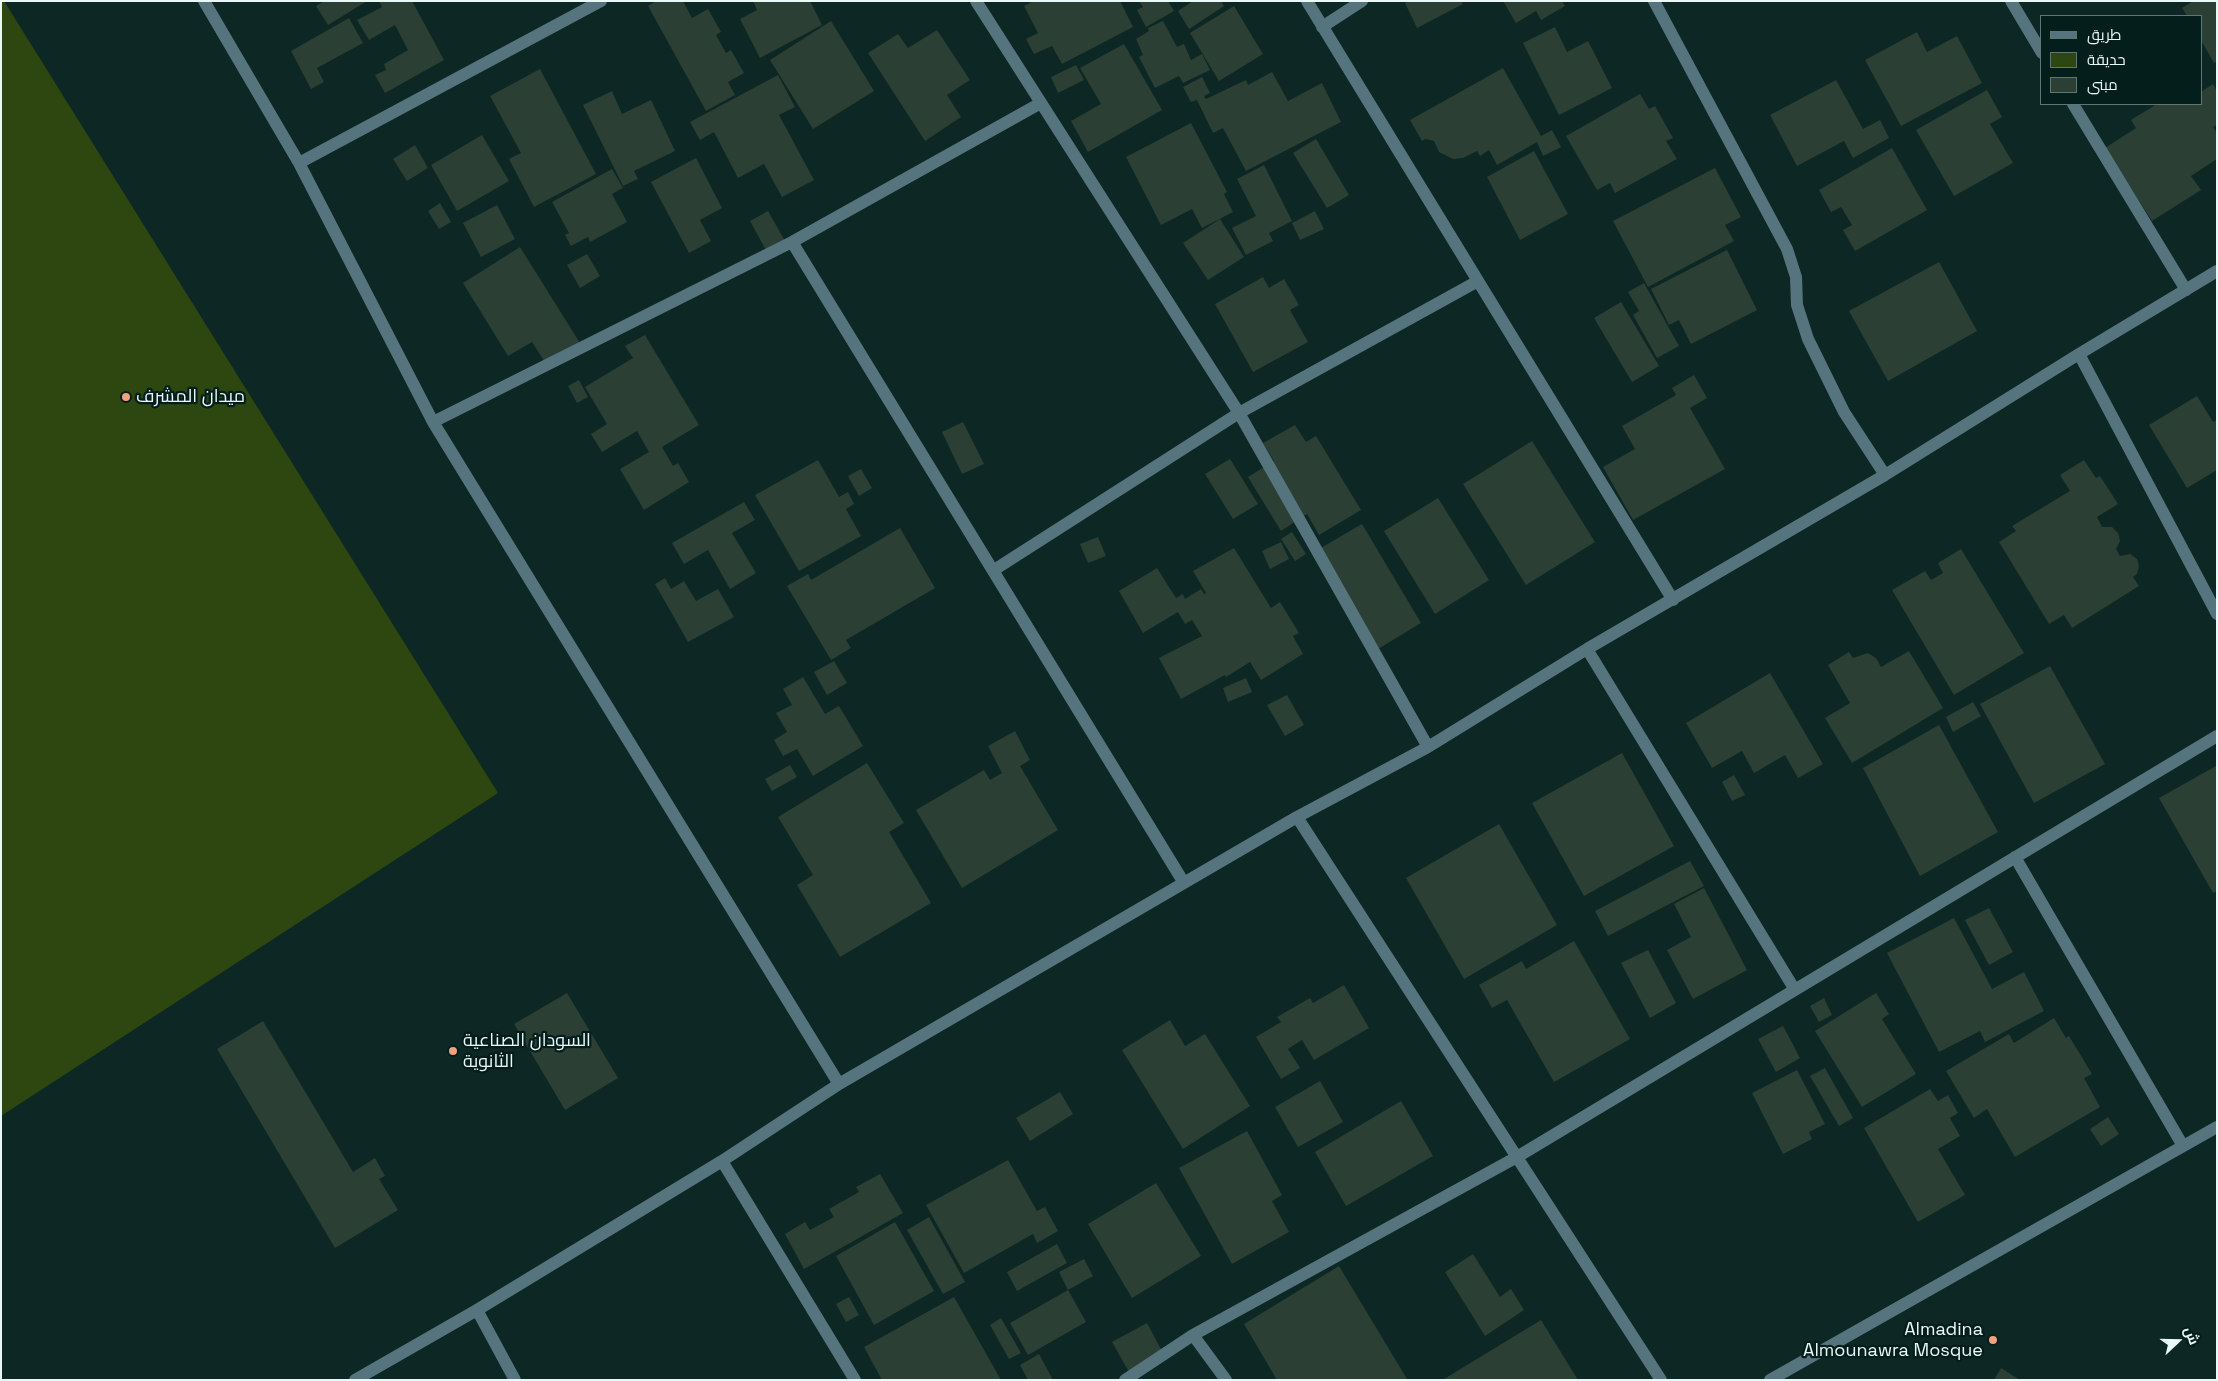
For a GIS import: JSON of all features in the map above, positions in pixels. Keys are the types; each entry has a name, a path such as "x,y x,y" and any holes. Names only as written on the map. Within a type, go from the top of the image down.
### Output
{"street":[{"path":"204,1 298,163 433,422 839,1084"},
{"path":"298,163 601,1"},
{"path":"976,1 1039,104 1239,413 1428,747"},
{"path":"1307,1 1672,600"},
{"path":"1322,27 1362,1"},
{"path":"1654,1 1787,249 1796,277 1797,305 1808,339 1844,412 1885,475"},
{"path":"2011,1 2040,50"},
{"path":"433,422 792,242 1039,104"},
{"path":"2074,105 2186,290"},
{"path":"792,242 1184,883"},
{"path":"355,1380 477,1310 722,1161 839,1084 1297,817 1428,747 1587,649 1885,475 2079,354 2217,272"},
{"path":"994,570 1239,413 1478,281"},
{"path":"2079,354 2217,614"},
{"path":"1587,649 1795,990"},
{"path":"1125,1380 1193,1335 1517,1157 2217,736"},
{"path":"1297,817 1660,1380"},
{"path":"2016,857 2183,1146"},
{"path":"1770,1380 2217,1127"},
{"path":"722,1161 855,1380"},
{"path":"477,1310 515,1380"},
{"path":"1193,1335 1226,1380"}],"green space":[{"name":"ميدان المشرف","path":"1,1 4,1 498,793 1,1116"}],"building":[{"path":"324,1 367,1 328,25 316,6"},
{"path":"379,1 412,1 444,60 385,93 375,75 386,70 384,64 408,50 395,25 369,40 357,20 382,7"},
{"path":"656,1 683,1 692,18 708,9 721,32 716,35 726,53 731,50 744,73 728,82 735,95 706,111 648,6"},
{"path":"753,1 810,1 822,25 760,58 740,19 757,10"},
{"path":"1033,1 1120,1 1133,27 1062,64 1052,46 1034,54 1026,39 1038,33 1024,6"},
{"path":"1139,1 1168,1 1174,11 1146,27 1137,10 1143,7"},
{"path":"1193,1 1221,1 1224,6 1189,29 1178,11"},
{"path":"1409,1 1461,1 1463,4 1417,28 1405,3"},
{"path":"1503,1 1562,1 1565,6 1541,20 1536,11 1516,23"},
{"path":"2193,1 2217,1 2217,61 2214,63 2203,44 2203,15 2186,15 2182,8"},
{"path":"1234,6 1263,54 1219,81 1190,33"},
{"path":"349,18 363,43 317,68 324,82 311,89 291,51"},
{"path":"831,21 874,91 813,129 770,60"},
{"path":"1163,21 1177,47 1184,44 1191,60 1202,54 1210,70 1183,83 1179,76 1155,88 1139,57 1143,55 1136,39 1149,31 1148,28"},
{"path":"1555,27 1567,52 1588,41 1612,88 1559,115 1523,43"},
{"path":"937,30 970,80 947,95 961,117 925,141 868,53 898,34 908,48"},
{"path":"1917,32 1927,52 1957,36 1982,83 1901,126 1865,60"},
{"path":"1124,44 1162,110 1088,152 1071,121 1101,104 1080,68"},
{"path":"1076,65 1084,80 1058,93 1051,77"},
{"path":"1503,68 1541,136 1552,130 1561,147 1543,156 1537,142 1497,165 1489,150 1480,156 1477,151 1463,158 1453,159 1439,152 1434,141 1425,139 1422,141 1410,120"},
{"path":"540,69 596,174 534,207 509,159 521,153 490,96"},
{"path":"1272,72 1288,101 1322,83 1341,122 1246,171 1223,128 1213,133 1197,100 1191,102 1183,87 1202,77 1210,93 1204,96 1206,99 1246,80 1248,85"},
{"path":"778,75 795,107 779,115 814,180 782,197 764,164 738,178 714,132 700,140 690,122"},
{"path":"1836,80 1863,129 1880,120 1889,138 1853,158 1844,141 1797,166 1770,115"},
{"path":"2213,84 2217,91 2217,125 2213,127 2217,133 2217,159 2191,176 2201,190 2152,221 2105,148 2136,128 2131,120 2155,105 2203,105 2203,90"},
{"path":"1987,90 2002,117 1990,124 2013,163 1954,196 1916,130"},
{"path":"612,91 622,114 651,100 675,151 634,171 638,179 623,186 583,105"},
{"path":"1640,94 1649,109 1655,106 1673,138 1666,141 1677,159 1615,193 1610,183 1597,190 1566,136"},
{"path":"1191,123 1227,192 1224,194 1233,212 1202,228 1192,209 1161,225 1126,157"},
{"path":"482,135 509,181 457,211 431,165"},
{"path":"1316,139 1349,195 1327,208 1293,153"},
{"path":"415,145 428,168 407,181 393,159"},
{"path":"1892,148 1927,210 1855,251 1843,230 1852,225 1841,207 1831,212 1819,190"},
{"path":"1534,151 1568,214 1520,240 1487,177"},
{"path":"696,158 722,208 700,220 711,241 689,253 651,182"},
{"path":"1264,165 1292,221 1269,233 1273,241 1246,255 1232,228 1256,216 1237,179"},
{"path":"1715,168 1741,217 1725,225 1734,241 1648,287 1613,221"},
{"path":"612,169 623,188 612,194 627,222 590,242 588,237 571,246 565,235 569,233 552,202"},
{"path":"440,203 451,222 439,229 428,211"},
{"path":"497,205 515,239 481,257 463,223"},
{"path":"768,211 785,241 767,252 750,221"},
{"path":"1315,211 1324,229 1300,240 1292,223"},
{"path":"1220,219 1244,257 1208,280 1183,243"},
{"path":"520,247 580,343 546,364 532,342 508,356 463,283"},
{"path":"1727,250 1757,310 1691,344 1679,320 1669,325 1651,289"},
{"path":"587,254 600,276 580,288 567,265"},
{"path":"1939,262 1977,331 1888,381 1849,311"},
{"path":"1263,277 1269,288 1284,279 1299,305 1290,310 1308,342 1253,372 1215,304"},
{"path":"1644,283 1679,346 1657,358 1633,315 1639,311 1628,292"},
{"path":"1621,302 1659,366 1632,382 1594,318"},
{"path":"645,335 699,425 662,447 673,466 678,463 689,482 644,510 620,469 649,452 637,431 602,452 591,434 607,424 585,387 633,358 625,346"},
{"path":"1694,375 1707,398 1690,408 1725,469 1633,520 1603,467 1635,449 1622,426 1676,395 1672,388"},
{"path":"579,380 588,397 577,403 568,386"},
{"path":"2197,396 2213,422 2217,420 2217,470 2187,488 2149,425"},
{"path":"963,422 984,464 962,474 942,432"},
{"path":"1295,425 1306,442 1316,436 1361,510 1319,535 1307,514 1281,531 1248,477 1274,461 1263,443"},
{"path":"1532,441 1595,542 1526,585 1463,484"},
{"path":"1230,459 1258,504 1233,519 1205,474"},
{"path":"818,460 839,497 848,492 854,504 846,509 861,536 799,571 755,495"},
{"path":"2084,460 2096,478 2100,476 2118,504 2097,517 2102,527 2112,527 2118,533 2120,541 2116,549 2120,556 2130,554 2137,559 2139,566 2137,574 2133,577 2139,586 2072,628 2064,615 2049,624 1999,542 2016,531 2012,526 2070,491 2060,475"},
{"path":"861,469 872,488 859,496 848,476"},
{"path":"1438,498 1489,580 1435,614 1384,531"},
{"path":"744,502 755,520 732,533 756,573 730,589 708,550 684,564 672,543"},
{"path":"1362,524 1421,623 1378,649 1319,549"},
{"path":"900,528 935,588 846,640 851,648 831,660 787,586 808,574 811,580"},
{"path":"1292,532 1306,554 1295,561 1281,539"},
{"path":"1098,537 1106,556 1088,563 1080,544"},
{"path":"1281,542 1289,559 1270,569 1262,551"},
{"path":"1234,548 1271,608 1280,602 1299,633 1293,636 1303,654 1261,680 1250,662 1226,677 1225,675 1181,699 1159,658 1202,636 1192,620 1185,624 1178,612 1143,633 1119,591 1157,568 1176,598 1183,594 1185,599 1201,589 1204,594 1206,593 1193,571"},
{"path":"1961,549 2024,653 1954,695 1892,590 1925,571 1931,580 1943,573 1938,563"},
{"path":"665,578 671,589 684,581 696,601 718,589 734,617 688,642 655,584"},
{"path":"1909,651 1943,708 1852,763 1825,718 1850,703 1828,665 1849,652 1853,658 1868,653 1876,658 1881,667"},
{"path":"834,661 847,683 827,695 814,672"},
{"path":"2050,666 2105,764 2034,803 1980,704"},
{"path":"1770,673 1823,764 1798,778 1785,755 1754,773 1742,751 1712,768 1686,723"},
{"path":"803,677 825,714 839,706 863,746 813,776 797,749 783,756 774,740 787,732 776,713 792,705 783,689"},
{"path":"1246,678 1252,692 1228,702 1223,688"},
{"path":"1287,695 1304,725 1285,736 1267,705"},
{"path":"1973,702 1981,716 1953,732 1946,717"},
{"path":"1939,725 1998,832 1920,876 1863,768"},
{"path":"1015,731 1030,760 1020,766 1058,830 962,888 916,810 984,770 990,780 1002,773 988,746"},
{"path":"1622,753 1674,846 1584,896 1532,803"},
{"path":"867,763 904,823 889,832 931,903 840,957 797,885 813,875 778,817"},
{"path":"790,765 797,777 772,791 765,779"},
{"path":"2216,766 2217,891 2213,893 2159,798"},
{"path":"1734,775 1745,795 1732,801 1722,782"},
{"path":"1499,824 1557,925 1464,979 1406,878"},
{"path":"1690,861 1704,886 1608,936 1595,911"},
{"path":"1704,888 1747,970 1693,999 1667,950 1691,937 1674,904"},
{"path":"1989,908 2013,952 1989,965 1965,920"},
{"path":"1954,918 1992,989 2024,972 2044,1011 1985,1042 1980,1031 1939,1052 1887,953"},
{"path":"1574,941 1630,1039 1554,1082 1507,1000 1492,1008 1479,985 1522,961 1526,969"},
{"path":"1648,950 1676,1003 1650,1018 1621,963"},
{"path":"1344,985 1369,1028 1314,1060 1302,1040 1288,1049 1300,1068 1281,1079 1256,1037 1281,1022 1277,1017 1310,998 1313,1003"},
{"path":"567,993 618,1078 565,1110 514,1024"},
{"path":"1876,993 1889,1014 1882,1019 1916,1074 1862,1107 1815,1031"},
{"path":"1824,998 1832,1015 1819,1022 1810,1006"},
{"path":"2054,1018 2066,1038 2069,1036 2092,1074 2084,1078 2100,1107 2015,1157 1987,1109 1974,1118 1946,1071 2009,1034 2014,1043"},
{"path":"1170,1020 1185,1046 1205,1034 1250,1106 1183,1149 1122,1050"},
{"path":"263,1021 353,1172 375,1158 385,1176 379,1179 398,1210 335,1248 217,1049"},
{"path":"1783,1026 1800,1058 1776,1072 1758,1039"},
{"path":"1825,1068 1853,1118 1839,1126 1810,1076"},
{"path":"1797,1070 1825,1124 1809,1132 1812,1139 1783,1154 1752,1093"},
{"path":"1320,1081 1343,1122 1298,1147 1275,1107"},
{"path":"1930,1089 1938,1101 1948,1095 1958,1113 1950,1118 1960,1136 1938,1149 1965,1195 1918,1222 1864,1128"},
{"path":"1060,1092 1073,1114 1030,1141 1016,1118"},
{"path":"1401,1101 1433,1156 1346,1206 1315,1152"},
{"path":"2108,1117 2119,1134 2101,1146 2090,1129"},
{"path":"1247,1131 1282,1195 1272,1201 1289,1232 1232,1264 1179,1168"},
{"path":"1008,1160 1037,1211 1045,1207 1058,1231 1037,1243 1033,1234 964,1273 926,1205"},
{"path":"880,1174 903,1213 804,1269 785,1234 805,1222 810,1230 834,1217 829,1209 859,1192 856,1187"},
{"path":"1156,1183 1201,1256 1132,1298 1088,1224"},
{"path":"929,1217 965,1282 943,1294 907,1230"},
{"path":"895,1222 934,1291 874,1325 836,1256"},
{"path":"1057,1244 1067,1263 1017,1291 1007,1272"},
{"path":"1473,1254 1500,1297 1511,1289 1524,1310 1485,1336 1445,1272"},
{"path":"1084,1259 1093,1276 1068,1290 1059,1272"},
{"path":"1339,1266 1407,1379 1277,1380 1244,1324"},
{"path":"1068,1290 1086,1322 1028,1355 1010,1323"},
{"path":"849,1297 859,1315 846,1322 836,1304"},
{"path":"954,1297 1001,1380 882,1380 864,1347"},
{"path":"1001,1318 1021,1353 1009,1359 990,1325"},
{"path":"1541,1320 1578,1380 1444,1379"},
{"path":"1147,1323 1163,1353 1129,1372 1112,1342"},
{"path":"1039,1354 1053,1380 1028,1380 1020,1365"},
{"path":"2001,1368 2020,1380 1994,1380"}],"place":[{"name":"ميدان المشرف","path":"126,397"},
{"name":"السودان الصناعية الثانوية","path":"453,1051"},
{"name":"Almadina Almounawra Mosque","path":"1993,1340"}]}
